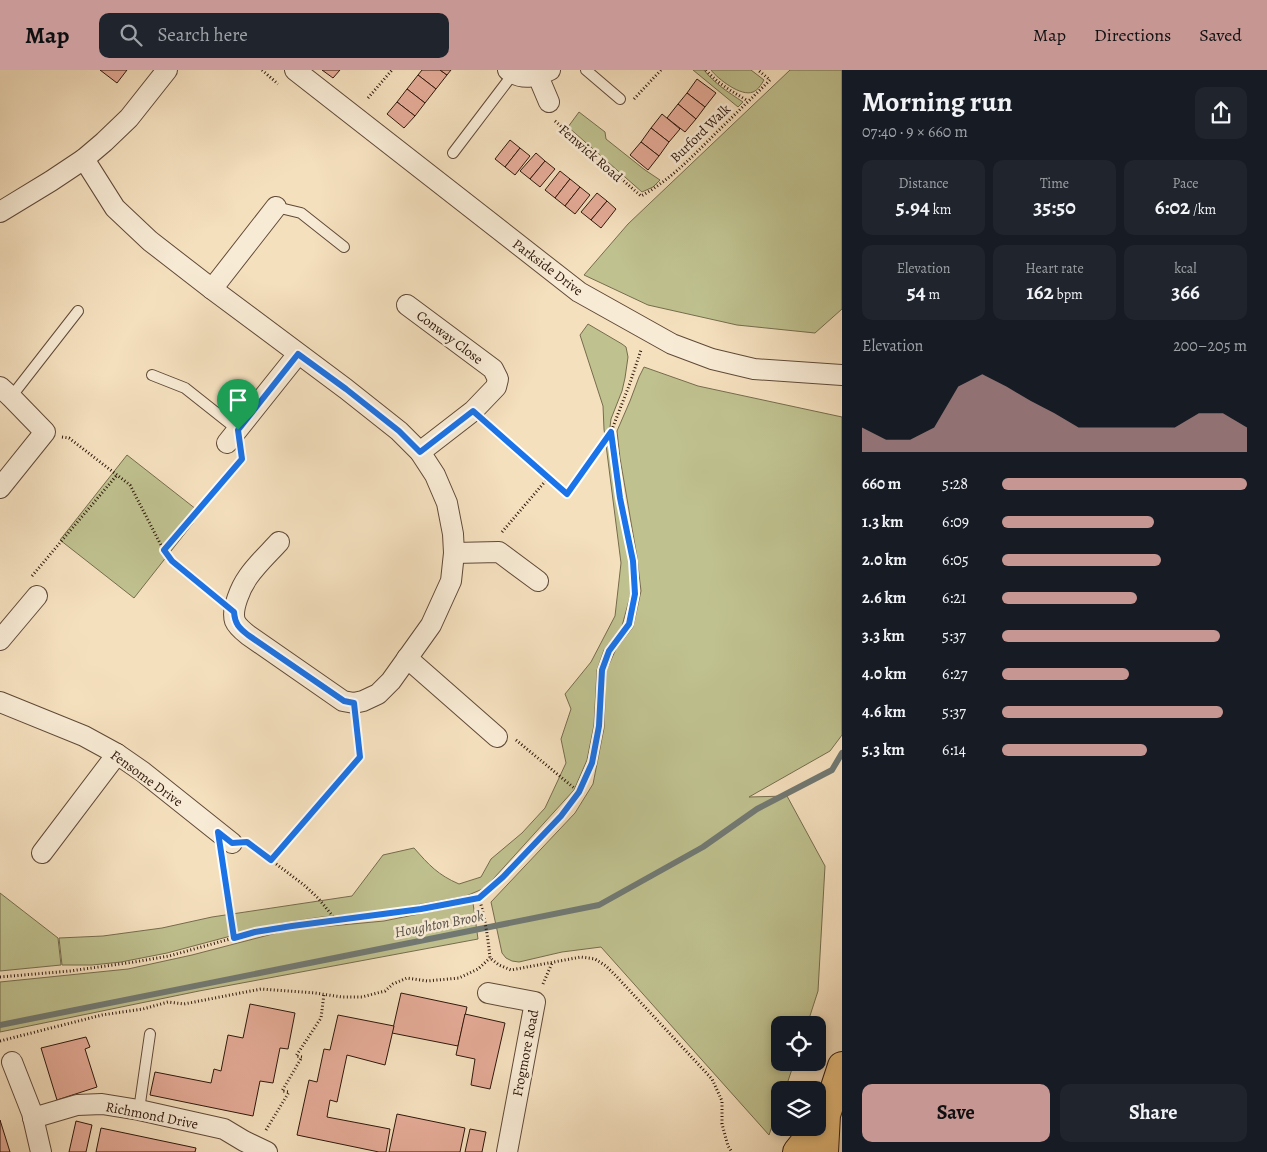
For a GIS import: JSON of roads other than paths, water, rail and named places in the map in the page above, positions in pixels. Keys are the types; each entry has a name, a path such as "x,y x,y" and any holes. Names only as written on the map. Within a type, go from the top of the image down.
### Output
{"main road":[{"path":"826,1107 842,1066"},
{"path":"797,1152 810,1136"},
{"path":"822,1136 824,1152"}],"street":[{"path":"0,212 84,159 104,142 129,118 167,70"},
{"name":"Parkside Drive","path":"295,70 579,292 672,344 712,359 754,369 842,375"},
{"path":"511,72 525,77 544,73 549,109"},
{"path":"84,159 115,208 150,241 399,431 420,452 435,475 447,503 453,534 454,553 451,581 431,625 391,681 378,694 354,703 344,701 248,635 235,621 235,604 248,577 279,542"},
{"path":"212,289 276,207"},
{"name":"Conway Close","path":"407,305 493,369 498,379 496,387 473,411 420,452"},
{"path":"232,436 298,354"},
{"path":"0,488 45,432 6,392"},
{"path":"454,553 499,552 538,581"},
{"path":"0,640 37,596"},
{"path":"407,658 497,737"},
{"name":"Fensome Drive","path":"0,702 84,736 117,754 225,837"},
{"path":"42,853 117,754"},
{"name":"Frogmore Road","path":"488,993 535,1002 507,1152"},
{"path":"12,1062 33,1118 41,1152"},
{"name":"Richmond Drive","path":"33,1118 77,1105 102,1104 139,1110 224,1129 262,1150"}],"lane":[{"path":"586,70 620,99"},
{"path":"453,153 511,72"},
{"path":"276,207 302,213 344,247"},
{"path":"6,392 78,312"},
{"path":"152,374 185,388 232,436"},
{"path":"139,1110 150,1034"}],"waterway":[{"name":"Houghton Brook","path":"0,1025 599,905 703,847 757,809 832,770 842,753"}]}
